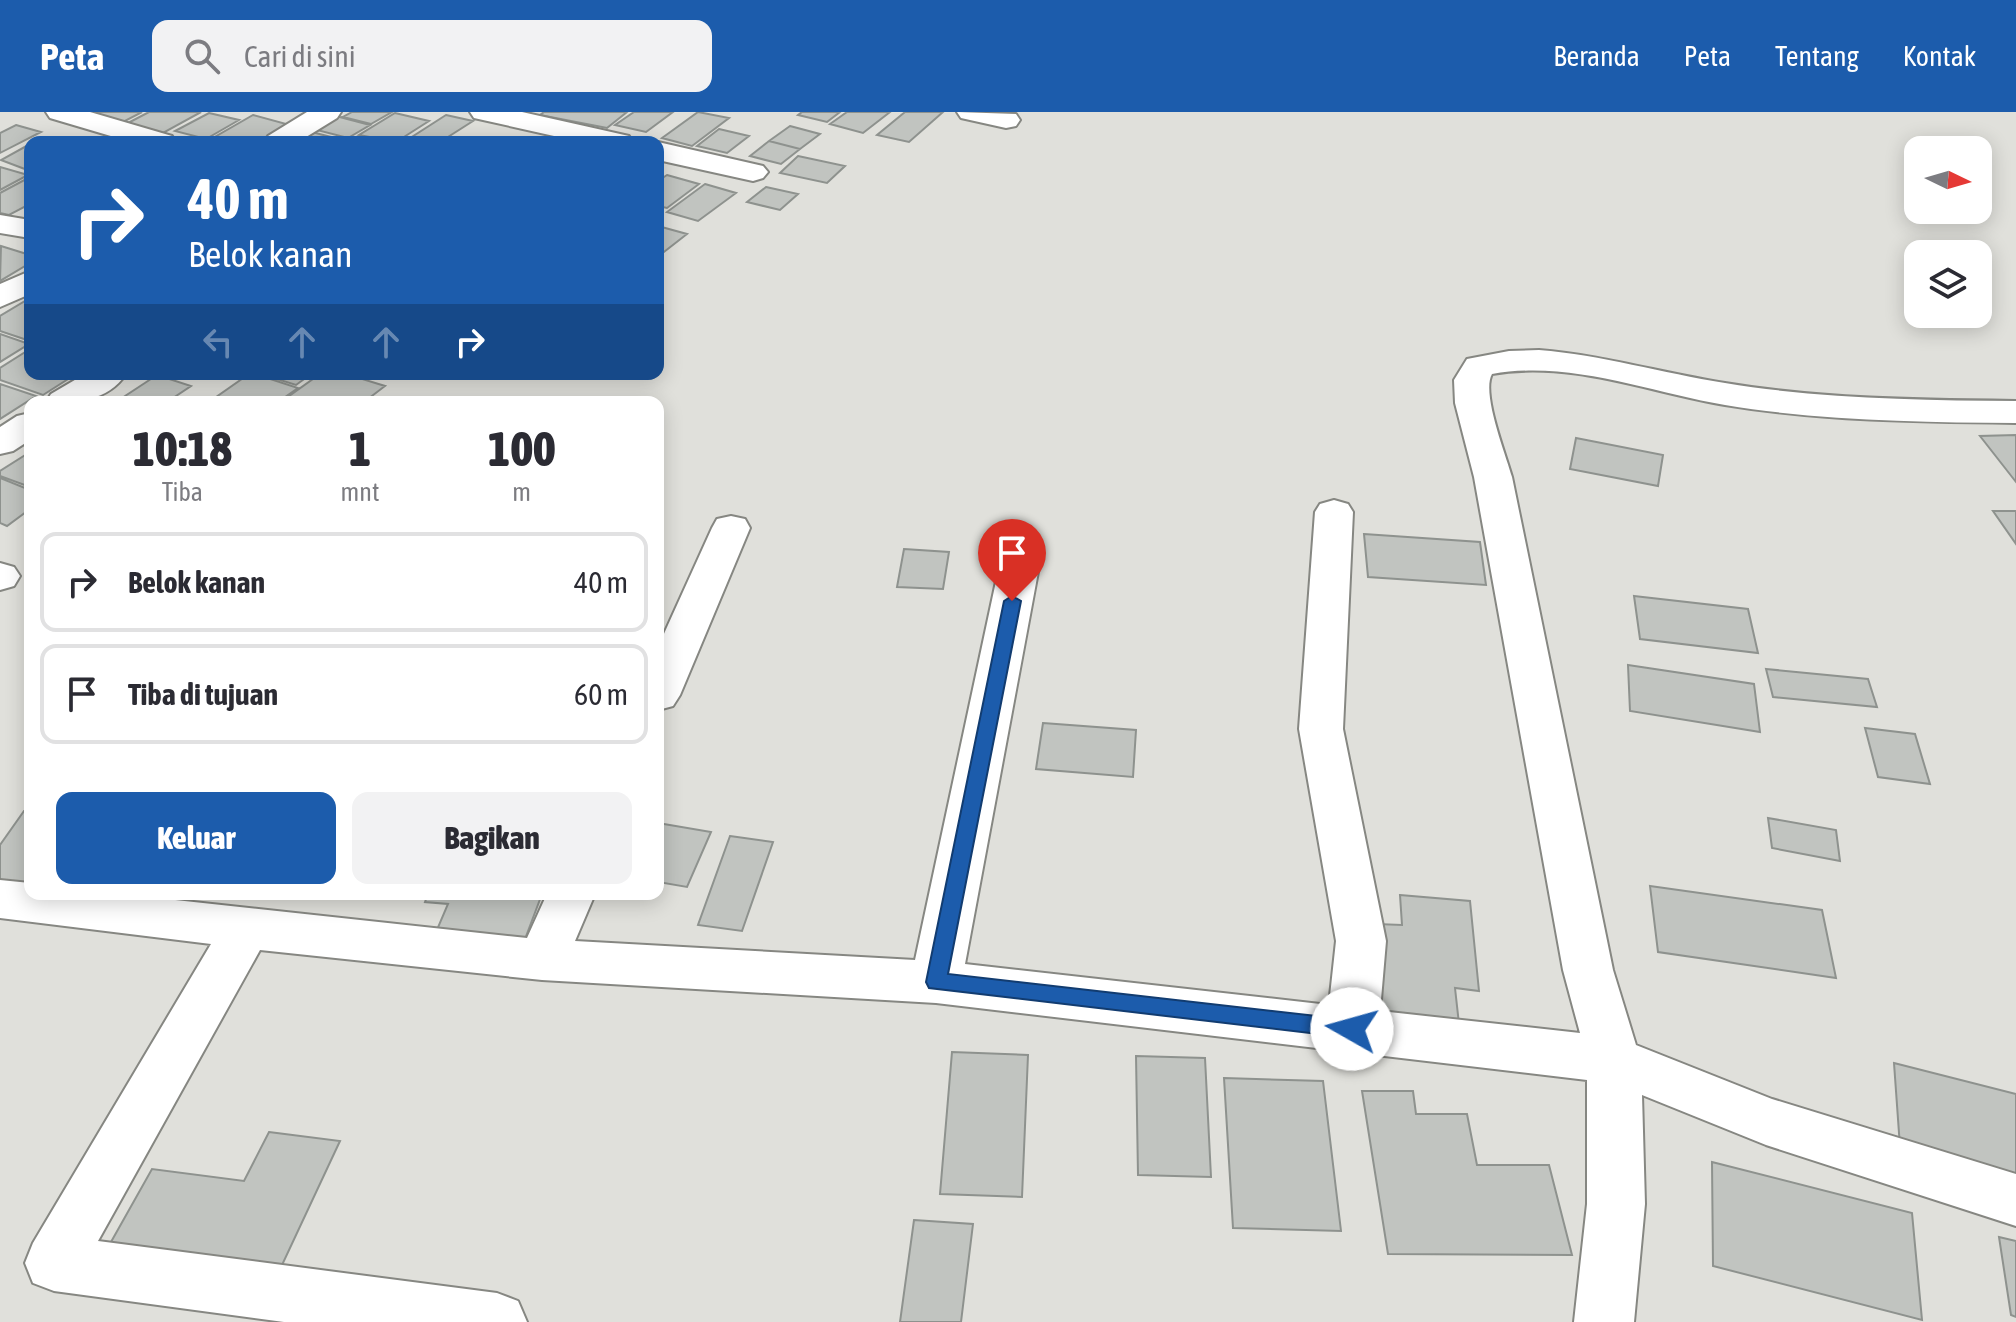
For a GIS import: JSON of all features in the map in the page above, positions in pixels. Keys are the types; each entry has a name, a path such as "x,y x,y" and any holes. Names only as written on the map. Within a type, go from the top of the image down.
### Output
{"street":[{"path":"60,112 142,136"},
{"path":"288,136 327,112"},
{"path":"971,112 1006,120"},
{"path":"481,136 505,114 595,136"},
{"path":"664,152 753,172"},
{"path":"0,224 24,228"},
{"path":"0,297 24,284"},
{"path":"1604,1322 1616,1204 1614,1060 1588,970 1493,477 1473,403 1471,380 1479,366 1525,358 1563,362 1726,394 1883,410 2016,412"},
{"path":"74,396 99,380"},
{"path":"0,443 24,428"},
{"path":"1334,512 1321,729 1361,941 1352,1029"},
{"path":"664,681 731,528"},
{"path":"936,982 1018,572"},
{"path":"0,899 542,960 936,982 1614,1060 1766,1121 2016,1200"},
{"path":"542,960 568,900"},
{"path":"246,929 54,1263 497,1322"}],"building":[{"path":"89,112 142,112 123,122"},
{"path":"149,112 201,112 163,133 126,124"},
{"path":"352,112 392,112 371,124 343,117"},
{"path":"544,112 627,112 607,128 540,115"},
{"path":"634,112 673,112 646,132 615,125"},
{"path":"698,112 729,118 692,146 664,137"},
{"path":"802,112 840,112 827,122 798,115"},
{"path":"847,112 890,112 863,133 830,124"},
{"path":"905,112 943,112 909,142 877,135"},
{"path":"209,113 239,120 211,136 175,131"},
{"path":"395,113 429,121 405,136 359,135"},
{"path":"253,115 290,125 271,136 216,136"},
{"path":"332,115 370,125 351,136 309,128"},
{"path":"446,115 473,121 449,136 413,136"},
{"path":"16,125 41,132 24,136 24,141 0,153 0,133"},
{"path":"790,126 820,134 800,149 769,141"},
{"path":"719,129 749,136 727,153 697,146"},
{"path":"308,131 327,136 300,136"},
{"path":"769,141 800,149 781,164 750,156"},
{"path":"24,147 24,169 1,160"},
{"path":"798,156 845,166 827,183 780,173"},
{"path":"0,167 24,174 24,177 0,190"},
{"path":"667,175 699,184 667,208 664,207 664,177"},
{"path":"24,180 24,207 9,215 0,213 0,193"},
{"path":"705,184 736,193 698,221 667,212"},
{"path":"766,187 798,194 780,210 747,202"},
{"path":"664,228 687,234 664,252"},
{"path":"1,246 24,253 24,267 0,281"},
{"path":"24,302 24,339 0,331 0,316"},
{"path":"0,334 24,342 24,347 0,362"},
{"path":"24,353 24,380 67,380 43,395 0,380 0,368"},
{"path":"149,380 172,380 191,386 176,396 125,396"},
{"path":"240,380 273,380 298,388 287,396 218,396"},
{"path":"280,380 303,380 296,385"},
{"path":"312,380 365,380 385,386 372,396 289,396"},
{"path":"0,384 36,396 24,396 24,404 0,419"},
{"path":"2016,435 2016,482 1980,436"},
{"path":"1576,438 1663,455 1658,486 1570,469"},
{"path":"24,456 24,485 0,476 0,471"},
{"path":"0,478 24,488 24,513 7,526 0,523"},
{"path":"1993,511 2016,511 2016,544"},
{"path":"1364,534 1480,542 1486,585 1368,577"},
{"path":"904,549 949,552 943,589 897,587"},
{"path":"1634,596 1748,609 1758,653 1640,639"},
{"path":"1628,665 1754,684 1760,732 1630,711"},
{"path":"1766,669 1868,679 1877,707 1773,697"},
{"path":"1043,723 1136,730 1133,777 1036,769"},
{"path":"1865,728 1915,734 1930,784 1878,777"},
{"path":"24,811 24,887 0,885 0,845"},
{"path":"1768,818 1836,830 1840,861 1772,848"},
{"path":"664,824 711,832 687,887 664,883"},
{"path":"730,836 773,842 742,931 698,925"},
{"path":"1650,886 1822,910 1836,978 1658,952"},
{"path":"1400,895 1470,901 1479,991 1455,988 1459,1024 1382,1017 1377,924 1402,925"},
{"path":"540,900 525,939 436,932 448,904 425,902"},
{"path":"952,1052 1028,1055 1022,1197 940,1194"},
{"path":"1136,1056 1205,1058 1211,1177 1138,1175"},
{"path":"1894,1063 2016,1094 2016,1191 1901,1161"},
{"path":"1224,1078 1323,1081 1341,1231 1233,1228"},
{"path":"1362,1091 1413,1091 1416,1114 1467,1114 1477,1165 1549,1165 1572,1255 1388,1254"},
{"path":"269,1132 340,1141 275,1280 102,1258 152,1169 244,1181"},
{"path":"1712,1162 1912,1213 1922,1320 1713,1266"},
{"path":"914,1220 973,1224 961,1322 900,1322"},
{"path":"1999,1237 2016,1241 2016,1317 2011,1315"}],"route":[{"path":"1012,601 936,982 1352,1029"}]}
